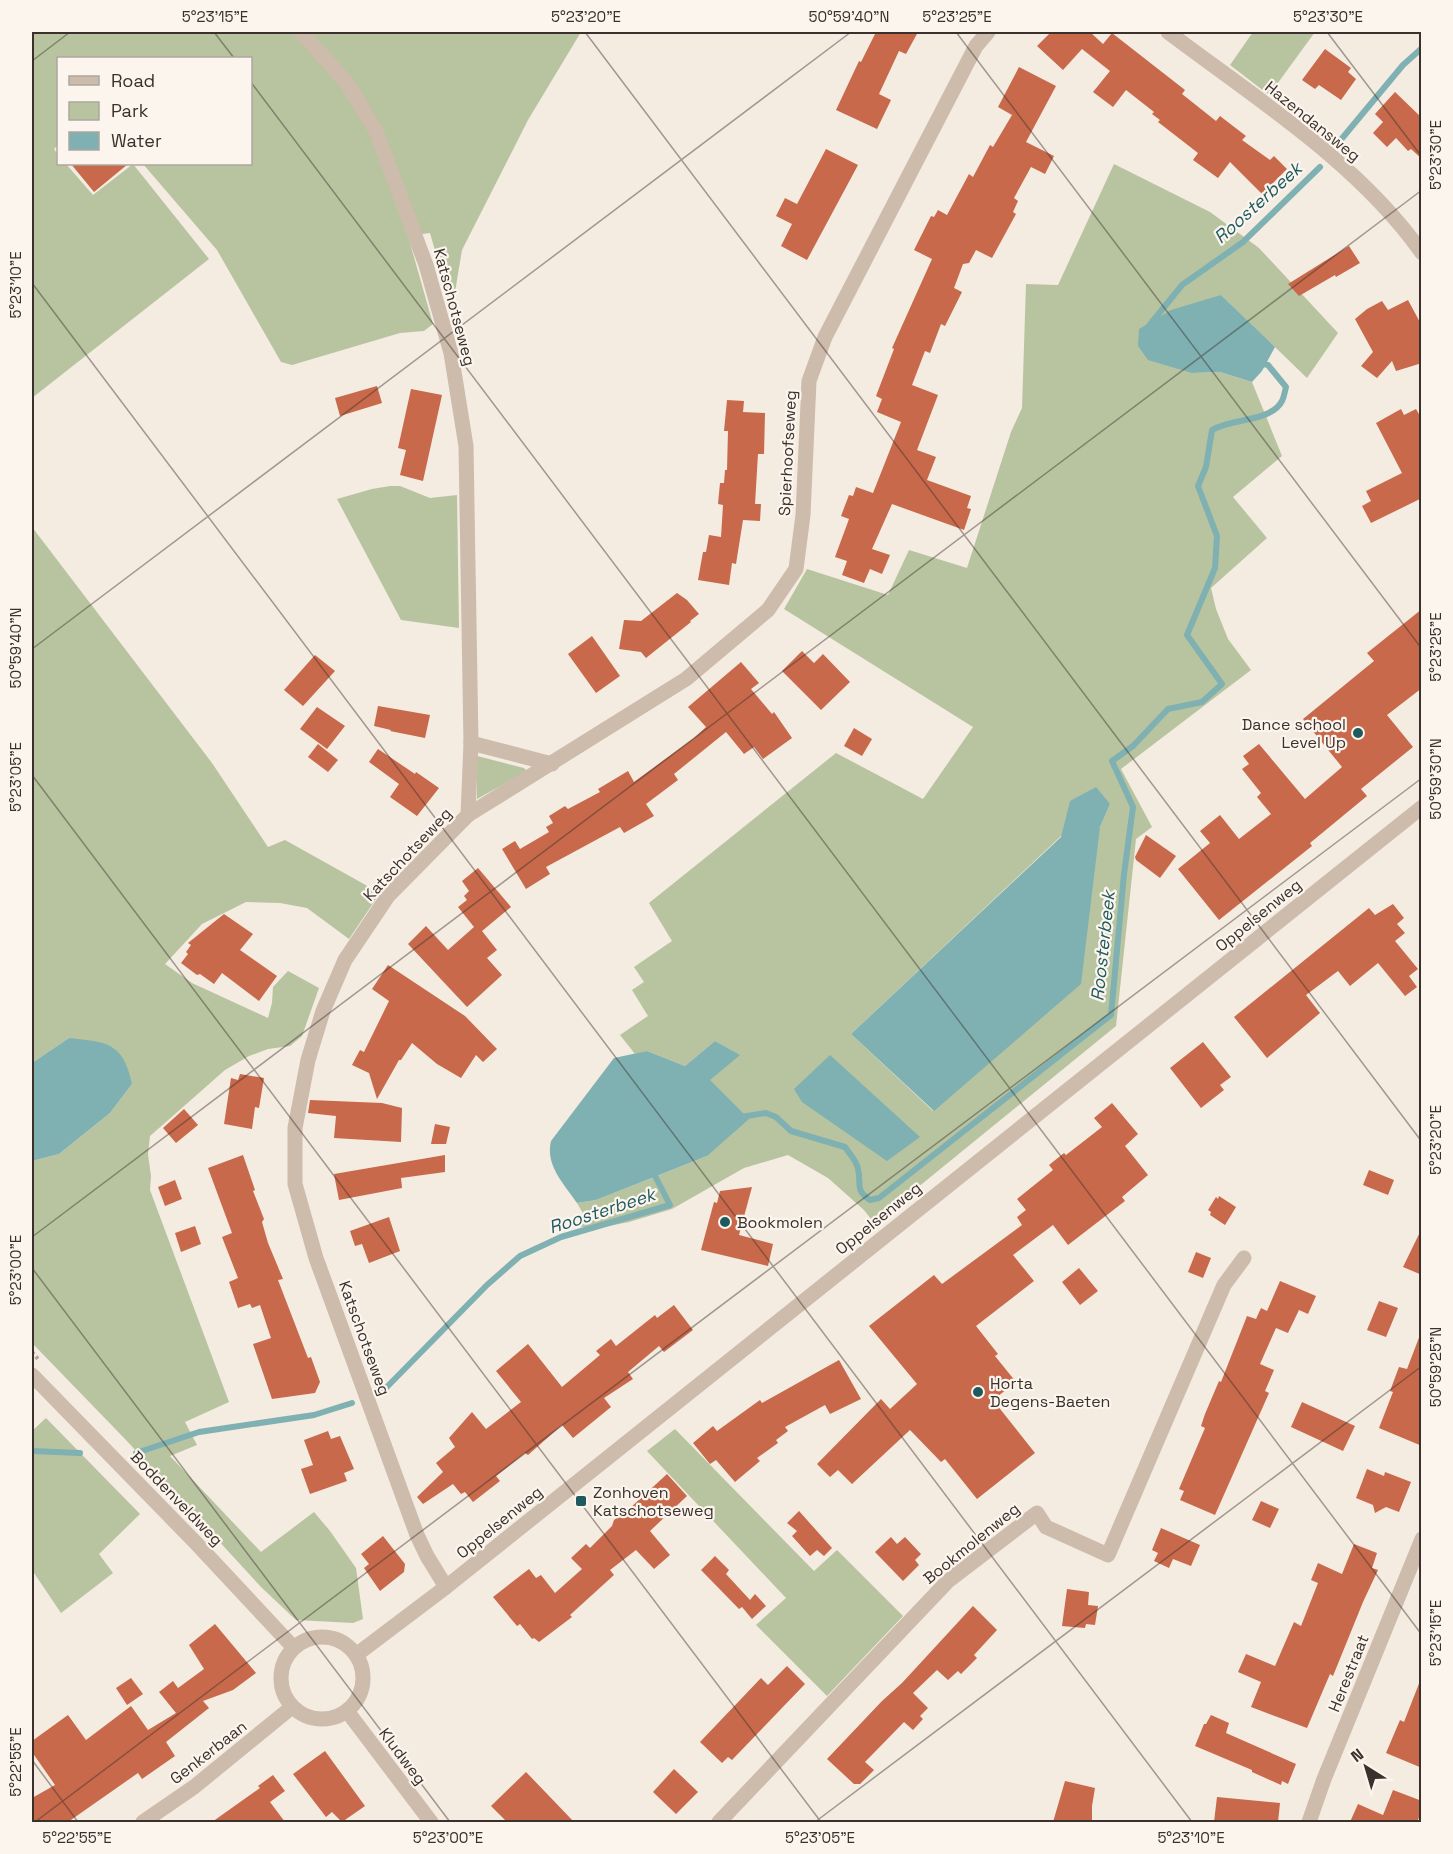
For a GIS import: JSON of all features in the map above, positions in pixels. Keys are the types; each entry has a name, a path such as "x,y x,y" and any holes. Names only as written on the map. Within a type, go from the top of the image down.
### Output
{"street":[{"name":"Katschotseweg","path":"301,32 347,83 376,131 426,265 452,353 466,446 471,743 468,815 388,896 345,960 322,1011 308,1060 295,1128 295,1184 316,1258 417,1535 446,1587"},
{"name":"Spierhoofseweg","path":"468,815 686,679 768,610 796,569 803,515 809,381 825,337 976,46 988,32"},
{"name":"Hazendansweg","path":"1168,32 1339,162 1393,218 1422,253"},
{"path":"471,743 552,764"},
{"name":"Oppelsenweg","path":"356,1655 446,1587 1422,807"},
{"name":"Bookmolenweg","path":"719,1822 948,1581 1037,1513 1046,1527 1108,1555 1224,1285 1244,1258"},
{"name":"Boddenveldweg","path":"32,1375 195,1542 294,1648"},
{"name":"Herestraat","path":"1309,1822 1324,1779 1422,1539"},
{"path":"327,1638 343,1643 356,1655 363,1678 358,1696 347,1710 334,1718 319,1719 304,1715 292,1707 283,1693 280,1677 285,1661 294,1648 309,1639 327,1638"},
{"name":"Genkerbaan","path":"143,1822 194,1787 292,1707"},
{"name":"Kludweg","path":"347,1710 431,1822"}],"green space":[{"path":"32,32 581,32 528,120 462,250 452,310 430,233 408,236 433,324 424,331 400,333 292,365 281,362 217,250 144,165 252,165 252,57 57,57 57,146 54,149 57,154 57,165 67,165 93,195 134,165 209,259 32,398"},
{"path":"1253,32 1315,32 1269,95 1230,65"},
{"path":"1114,164 1210,212 1259,248 1338,333 1307,378 1221,295 1192,373 1220,372 1252,382 1282,456 1233,497 1267,538 1211,588 1216,609 1228,639 1251,670 1121,769 1152,827 1136,839 1116,1026 874,1223 864,1210 828,1178 788,1155 744,1168 672,1209 599,1228 580,1227 584,1215 577,1203 596,1200 707,1156 710,1079 739,1055 715,1041 685,1066 647,1051 635,1054 620,1035 648,1016 632,990 644,982 634,967 672,941 649,903 836,753 923,799 973,727 784,609 807,569 888,595 909,550 967,568 1011,432 1022,408 1026,284 1058,285","holes":["1110,804 1100,827 933,1111 851,1034 1061,836"]},
{"path":"390,486 400,486 430,498 457,495 459,628 401,620 337,499"},
{"path":"32,527 212,763 268,847 285,840 380,893 349,939 307,908 280,903 246,902 202,924 165,964 192,983 268,1018 273,987 288,971 319,988 302,1036 290,1046 268,1049 249,1056 225,1070 150,1136 148,1154 150,1190 229,1402 185,1422 197,1445 170,1456 261,1552 314,1512 356,1568 363,1619 353,1623 296,1620 261,1587 126,1440 32,1343 32,1161 59,1154 110,1113 132,1084 69,1038 32,1063"},
{"path":"477,756 524,768 526,770 477,799"},
{"path":"46,1418 140,1514 99,1554 113,1573 61,1613 32,1570 32,1431"},
{"path":"675,1429 814,1571 837,1550 903,1616 827,1696 756,1625 786,1598 647,1451"}],"water":[{"path":"1221,295 1275,347 1262,371 1252,382 1220,372 1192,373 1148,360 1138,346 1139,329 1171,310"},
{"path":"1096,787 1110,804 1100,827 1081,984 934,1111 851,1034 1061,837 1070,801"},
{"path":"69,1038 103,1043 118,1052 124,1060 132,1084 110,1113 59,1154 32,1161 32,1063"},
{"path":"715,1041 740,1055 710,1080 749,1119 707,1156 596,1200 577,1203 553,1166 551,1141 614,1058 647,1051 685,1066"},
{"path":"830,1055 920,1137 887,1161 802,1102 794,1089"}],"building":[{"path":"876,32 918,32 906,54 899,51 879,94 891,100 877,129 836,110 859,61 861,62"},
{"path":"1051,32 1090,32 1103,44 1112,33 1185,90 1182,94 1216,121 1220,116 1246,136 1242,140 1270,160 1274,156 1287,169 1262,194 1230,162 1218,178 1193,160 1198,153 1158,122 1160,120 1152,114 1154,112 1126,90 1113,107 1093,92 1110,71 1082,49 1063,70 1037,46"},
{"path":"1325,49 1351,68 1348,72 1356,79 1341,100 1319,85 1315,89 1302,80"},
{"path":"1019,67 1056,86 1026,142 1054,156 1045,174 1031,167 1014,198 1018,201 1013,212 1016,214 992,258 976,250 969,263 963,264 954,288 962,292 945,326 941,324 930,353 925,351 912,385 938,395 917,450 936,457 927,480 971,496 967,508 971,509 964,530 892,504 872,549 890,555 882,574 870,569 864,583 842,575 847,561 835,557 849,519 841,516 849,495 853,496 856,487 873,493 901,422 877,412 882,399 876,396 894,349 892,348 932,259 914,250 931,216 934,217 938,210 947,215 969,174 973,177 990,145 993,147 1012,115 998,107"},
{"path":"1395,92 1422,118 1422,159 1411,149 1408,151 1396,138 1387,147 1373,133 1383,122 1375,114"},
{"path":"826,149 858,165 807,260 781,246 792,224 776,216 785,198 797,204"},
{"path":"72,165 127,165 94,192"},
{"path":"1349,246 1360,263 1299,296 1288,284"},
{"path":"1408,300 1422,326 1422,363 1396,371 1392,361 1377,378 1361,366 1373,352 1355,319 1382,301 1388,310"},
{"path":"377,386 382,403 340,416 335,398"},
{"path":"411,389 442,395 423,481 400,475 406,450 398,448"},
{"path":"727,400 744,401 743,412 765,413 764,454 758,454 755,504 761,504 760,521 743,520 736,564 732,563 729,585 698,580 709,535 721,537 723,505 718,504 720,483 724,483 725,470 727,470 728,431 724,431"},
{"path":"1401,409 1404,415 1416,409 1422,419 1422,498 1371,523 1362,506 1371,501 1366,491 1402,473 1376,423"},
{"path":"677,593 687,600 699,614 691,622 646,658 641,652 619,649 624,620 641,621"},
{"path":"1422,609 1422,688 1387,715 1413,747 1361,789 1367,796 1310,843 1312,846 1219,920 1178,869 1210,843 1200,831 1220,815 1239,839 1271,814 1257,797 1261,793 1242,769 1249,764 1243,756 1259,744 1305,799 1342,767 1303,719 1374,661 1367,653"},
{"path":"592,636 620,676 596,693 568,654"},
{"path":"802,651 814,663 823,654 850,682 821,710 782,671"},
{"path":"315,655 335,671 303,706 284,690"},
{"path":"741,662 759,683 751,689 772,714 774,712 792,738 763,759 754,747 744,754 726,732 674,774 678,780 646,804 654,816 624,833 620,827 546,867 550,874 526,889 502,849 515,841 520,849 549,832 546,827 553,823 549,816 565,806 568,809 600,792 598,789 628,771 634,782 694,738 706,727 688,707"},
{"path":"378,706 430,715 425,738 374,726"},
{"path":"317,707 345,726 327,749 300,729"},
{"path":"854,728 872,739 862,756 844,746"},
{"path":"318,744 338,760 328,772 308,757"},
{"path":"378,749 439,788 417,816 390,797 399,784 369,762"},
{"path":"1146,835 1176,856 1160,878 1135,857"},
{"path":"478,868 511,907 482,931 497,950 487,958 502,975 467,1007 408,944 426,926 448,950 474,927 458,907 467,900 464,896 469,891 462,881"},
{"path":"1393,904 1404,918 1397,924 1405,933 1395,941 1418,969 1409,976 1417,987 1405,996 1378,963 1350,986 1338,971 1306,995 1320,1013 1267,1058 1234,1017 1369,908 1375,915"},
{"path":"224,914 253,934 240,950 277,976 259,1001 222,973 214,984 181,963 188,954 186,952 191,945 188,943"},
{"path":"388,965 465,1016 497,1049 483,1062 476,1055 461,1078 437,1064 412,1043 399,1060 377,1099 369,1073 352,1065 360,1050 364,1052 389,1001 372,989"},
{"path":"1203,1042 1231,1077 1220,1085 1224,1090 1201,1108 1170,1068"},
{"path":"240,1074 264,1078 259,1108 255,1107 252,1129 224,1124 231,1078 238,1080"},
{"path":"310,1100 382,1103 402,1108 401,1142 334,1138 336,1116 308,1113"},
{"path":"1112,1103 1138,1134 1125,1146 1148,1175 1122,1197 1125,1201 1068,1245 1053,1225 1013,1255 1034,1281 976,1326 998,1354 995,1356 1016,1382 993,1400 1035,1453 977,1499 945,1459 941,1462 910,1430 852,1484 838,1470 830,1477 817,1464 881,1399 890,1409 917,1384 869,1326 934,1275 942,1284 1022,1225 1017,1217 1026,1210 1017,1199 1053,1170 1049,1165 1102,1127 1094,1118"},
{"path":"184,1109 198,1125 176,1143 163,1128"},
{"path":"435,1124 450,1127 446,1144 431,1144"},
{"path":"243,1155 264,1219 262,1222 268,1243 283,1279 278,1280 308,1358 311,1357 320,1382 315,1393 272,1399 253,1344 271,1338 260,1305 252,1308 250,1304 238,1308 229,1282 238,1278 222,1237 232,1233 208,1168"},
{"path":"445,1155 445,1172 401,1178 402,1188 339,1200 334,1174"},
{"path":"1369,1170 1394,1180 1388,1195 1363,1185"},
{"path":"175,1180 182,1199 165,1206 158,1187"},
{"name":"Bookmolen","path":"752,1187 739,1235 773,1244 768,1266 701,1250 714,1202 717,1203 720,1191"},
{"path":"1219,1196 1236,1207 1225,1225 1210,1215 1211,1212 1208,1210"},
{"path":"389,1217 400,1251 369,1263 362,1244 355,1246 350,1231"},
{"path":"195,1226 201,1244 181,1252 175,1233"},
{"path":"1422,1228 1422,1275 1403,1267"},
{"path":"1196,1252 1211,1258 1203,1278 1188,1272"},
{"path":"1079,1268 1098,1291 1080,1305 1062,1282"},
{"path":"1280,1281 1316,1296 1308,1314 1299,1310 1288,1333 1276,1328 1260,1364 1274,1370 1265,1391 1269,1393 1215,1515 1180,1500 1184,1491 1179,1489 1205,1428 1201,1426 1205,1414 1219,1381 1221,1382 1247,1316 1256,1319 1261,1308 1267,1311"},
{"path":"1379,1301 1398,1308 1386,1337 1367,1330"},
{"path":"674,1305 693,1330 664,1352 659,1346 628,1372 633,1379 604,1398 611,1407 573,1438 562,1425 528,1455 525,1453 496,1476 500,1481 473,1502 465,1492 461,1494 453,1484 423,1504 417,1497 443,1472 436,1463 455,1447 449,1438 472,1412 486,1429 521,1402 496,1371 528,1344 562,1387 600,1355 596,1351 611,1339 616,1346 655,1315 657,1318"},
{"path":"1420,1335 1422,1335 1422,1446 1379,1428 1393,1392 1390,1391 1399,1367 1407,1369"},
{"path":"839,1360 861,1399 830,1414 825,1405 785,1427 788,1431 776,1440 778,1443 757,1458 760,1461 735,1482 716,1460 710,1464 693,1443 713,1426 717,1431 760,1400 762,1403"},
{"path":"1302,1402 1355,1426 1343,1451 1291,1427"},
{"path":"328,1431 331,1439 340,1436 354,1469 344,1473 347,1481 310,1494 301,1469 313,1465 304,1440"},
{"path":"1367,1469 1384,1476 1385,1472 1411,1482 1399,1512 1386,1507 1375,1513 1373,1505 1356,1498"},
{"path":"667,1474 687,1496 650,1531 670,1555 654,1569 636,1550 610,1570 614,1575 570,1615 572,1617 539,1642 532,1639 520,1624 517,1626 493,1597 529,1569 536,1578 541,1575 555,1593 582,1569 571,1558 586,1544 590,1548 612,1526 614,1520"},
{"path":"1261,1501 1279,1509 1270,1528 1252,1520"},
{"path":"799,1511 832,1548 824,1556 817,1550 810,1556 792,1536 797,1531 787,1523"},
{"path":"1161,1528 1200,1545 1191,1566 1173,1559 1169,1568 1154,1561 1158,1553 1152,1550"},
{"path":"383,1536 405,1564 404,1572 380,1591 364,1568 369,1564 361,1554"},
{"path":"891,1537 897,1544 905,1537 921,1554 915,1560 919,1565 903,1581 875,1552"},
{"path":"1354,1544 1377,1553 1372,1568 1378,1570 1333,1676 1330,1674 1307,1728 1251,1707 1261,1682 1238,1672 1246,1654 1275,1666 1294,1622 1301,1626 1318,1583 1311,1580 1318,1563 1342,1574"},
{"path":"715,1556 729,1570 726,1574 750,1600 755,1594 766,1606 752,1619 701,1570"},
{"path":"1067,1589 1089,1592 1088,1605 1098,1606 1095,1625 1086,1624 1085,1628 1062,1626"},
{"path":"973,1606 997,1630 974,1655 977,1658 961,1674 958,1671 948,1680 937,1670 913,1693 928,1708 920,1716 923,1719 913,1730 904,1722 865,1762 874,1770 860,1784 854,1784 827,1759"},
{"path":"215,1624 256,1673 233,1690 203,1701 209,1708 166,1742 175,1756 142,1779 138,1773 68,1822 32,1822 32,1798 55,1785 32,1752 32,1741 68,1715 86,1740 131,1706 148,1730 176,1713 159,1692 173,1681 178,1688 204,1669 189,1645"},
{"path":"787,1666 805,1684 732,1760 728,1757 722,1763 700,1742 761,1678 768,1685"},
{"path":"131,1678 143,1694 127,1705 116,1688"},
{"path":"1420,1681 1422,1681 1422,1768 1386,1753 1400,1720 1404,1722"},
{"path":"1211,1715 1229,1723 1226,1733 1296,1764 1288,1784 1282,1781 1281,1785 1195,1746 1204,1724"},
{"path":"325,1751 365,1806 342,1822 332,1812 326,1817 293,1774"},
{"path":"674,1769 698,1792 676,1814 653,1792"},
{"path":"526,1772 574,1822 507,1822 491,1806"},
{"path":"273,1775 285,1791 270,1802 285,1822 212,1822 260,1788 258,1786"},
{"path":"1065,1781 1095,1788 1092,1822 1053,1822"},
{"path":"1393,1790 1422,1801 1422,1811 1417,1822 1350,1822 1358,1804 1383,1815"},
{"path":"1217,1797 1280,1803 1278,1822 1214,1822"}],"waterway":[{"name":"Roosterbeek","path":"1339,142 1403,65 1422,48"},
{"name":"Roosterbeek","path":"1148,327 1182,285 1243,242 1320,167"},
{"name":"Roosterbeek","path":"741,1117 766,1113 776,1117 791,1131 845,1147 855,1160 862,1193 870,1200 879,1198 1111,1015 1124,874 1133,807 1112,761 1133,746 1168,709 1202,702 1222,684 1187,635 1215,568 1217,536 1198,486 1206,467 1212,430 1269,413 1282,401 1286,387 1268,365 1258,363"},
{"name":"Roosterbeek","path":"382,1392 487,1285 520,1256 561,1237 670,1205 652,1170"},
{"name":"Roosterbeek","path":"136,1453 199,1432 314,1415 352,1403"},
{"name":"Roosterbeek","path":"32,1451 80,1453"}],"place":[{"name":"Dance school Level Up","path":"1358,733"},
{"name":"Bookmolen","path":"725,1222"},
{"name":"Horta Degens-Baeten","path":"978,1392"},
{"name":"Zonhoven Katschotseweg","path":"581,1501"}]}
